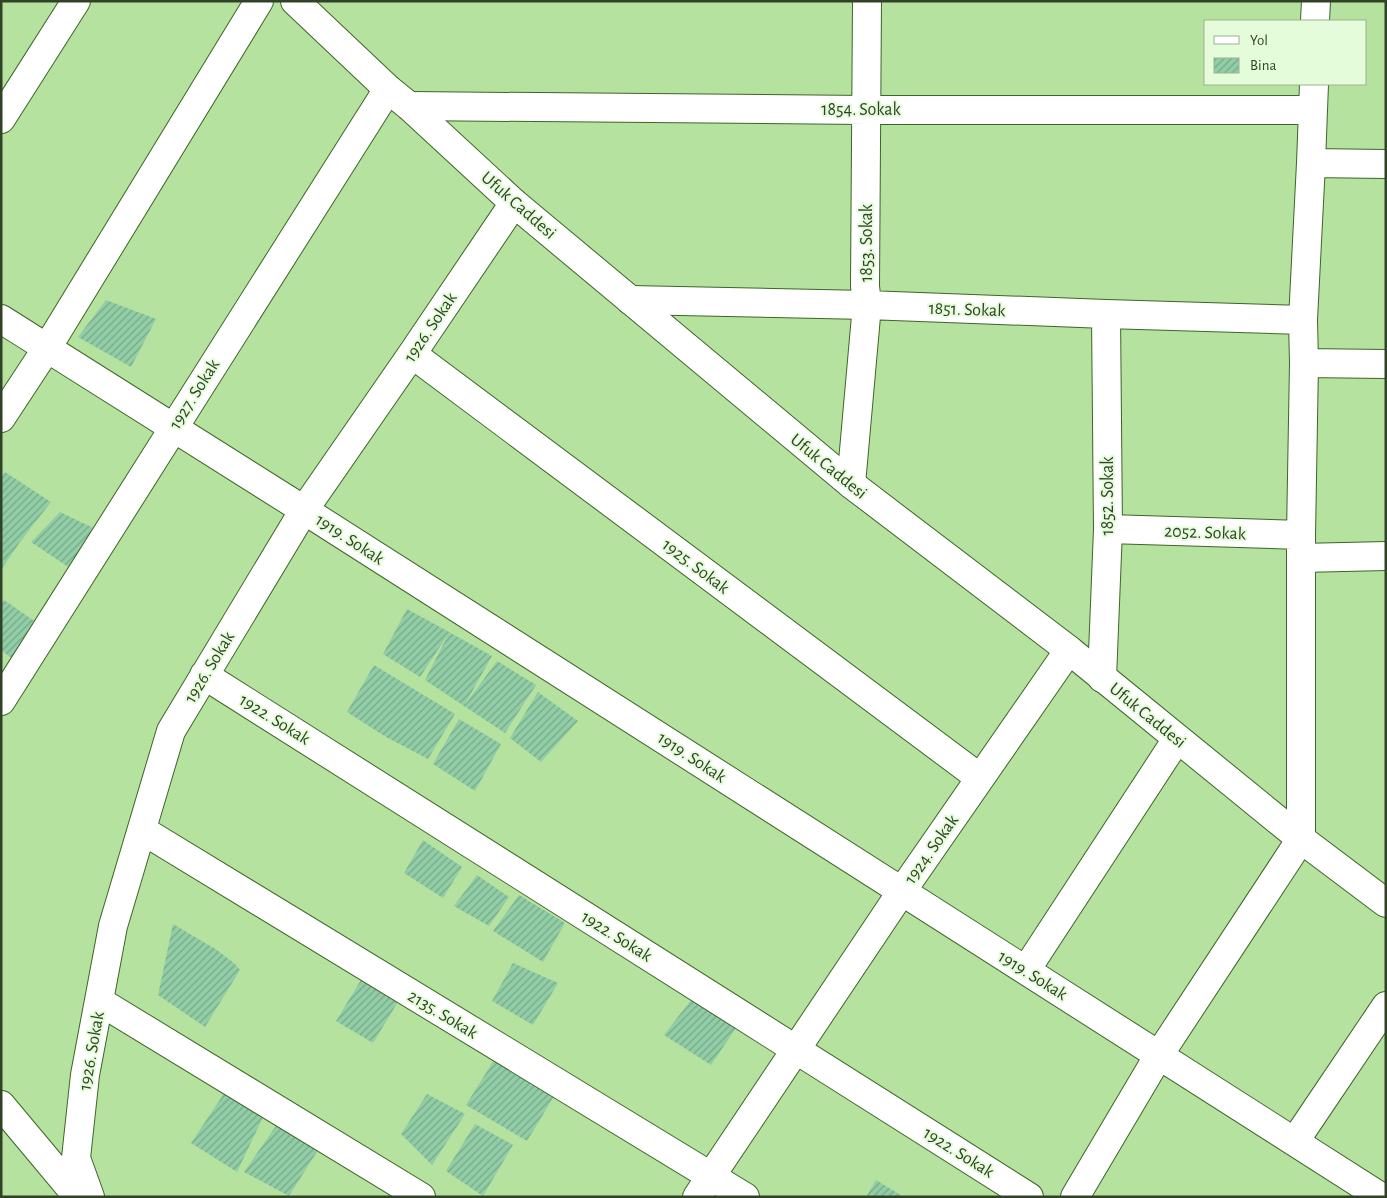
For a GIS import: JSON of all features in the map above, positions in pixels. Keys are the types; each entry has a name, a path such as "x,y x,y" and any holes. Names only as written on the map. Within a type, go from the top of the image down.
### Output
{"street":[{"path":"1,119 76,1"},
{"path":"1,418 47,348 259,1"},
{"name":"1853. Sokak","path":"851,484 867,304 865,286 867,1"},
{"path":"1315,20 1316,1"},
{"name":"Ufuk Caddesi","path":"307,5 388,89 514,203 851,484 1069,650 1301,839 1386,903"},
{"name":"1927. Sokak","path":"1,701 388,89"},
{"path":"1075,1197 1159,1054 1301,839 1303,320 1312,163 1313,97"},
{"name":"1854. Sokak","path":"409,106 866,110 1313,97"},
{"path":"1312,163 1386,164"},
{"name":"1926. Sokak","path":"90,1197 76,1158 85,1075 113,926 171,731 304,510 514,203"},
{"name":"1851. Sokak","path":"630,300 867,304 1303,320"},
{"name":"1852. Sokak","path":"1102,678 1108,529 1106,314"},
{"name":"1919. Sokak","path":"1,319 1382,1197"},
{"name":"1925. Sokak","path":"412,354 980,778"},
{"path":"1304,363 1386,364"},
{"name":"2052. Sokak","path":"1108,529 1301,546 1386,556"},
{"name":"1924. Sokak","path":"704,1186 902,891 1069,650"},
{"name":"1922. Sokak","path":"204,675 1029,1197"},
{"path":"1026,970 1177,739"},
{"name":"2135. Sokak","path":"142,830 704,1186 745,1197"},
{"path":"99,1001 421,1197"},
{"path":"1295,1142 1386,1006"},
{"path":"1,1105 78,1197"}],"building":[{"path":"106,300 156,319 131,367 78,337"},
{"path":"5,472 51,502 1,570 1,478"},
{"path":"60,512 106,534 80,575 31,542"},
{"path":"4,600 46,629 14,660 1,650 1,604"},
{"path":"407,609 492,656 464,706 425,680 449,633 420,677 383,654"},
{"path":"497,661 536,685 505,733 464,706"},
{"path":"374,665 455,714 428,759 386,737 347,712"},
{"path":"538,692 578,721 541,762 510,738"},
{"path":"459,719 501,744 475,791 433,764"},
{"path":"423,840 462,867 443,898 404,873"},
{"path":"477,875 509,897 489,926 454,906"},
{"path":"519,895 565,923 543,962 493,931"},
{"path":"173,924 217,950 240,970 205,1027 158,995"},
{"path":"513,963 558,983 533,1025 492,1001"},
{"path":"367,970 404,992 373,1043 336,1021"},
{"path":"691,1000 736,1028 711,1065 664,1035"},
{"path":"497,1055 556,1093 527,1141 466,1105"},
{"path":"225,1092 264,1115 237,1172 191,1143"},
{"path":"427,1094 465,1114 432,1165 401,1134"},
{"path":"278,1123 320,1147 289,1196 244,1172"},
{"path":"475,1124 513,1145 483,1196 446,1171"},
{"path":"876,1180 904,1197 866,1197"}]}
